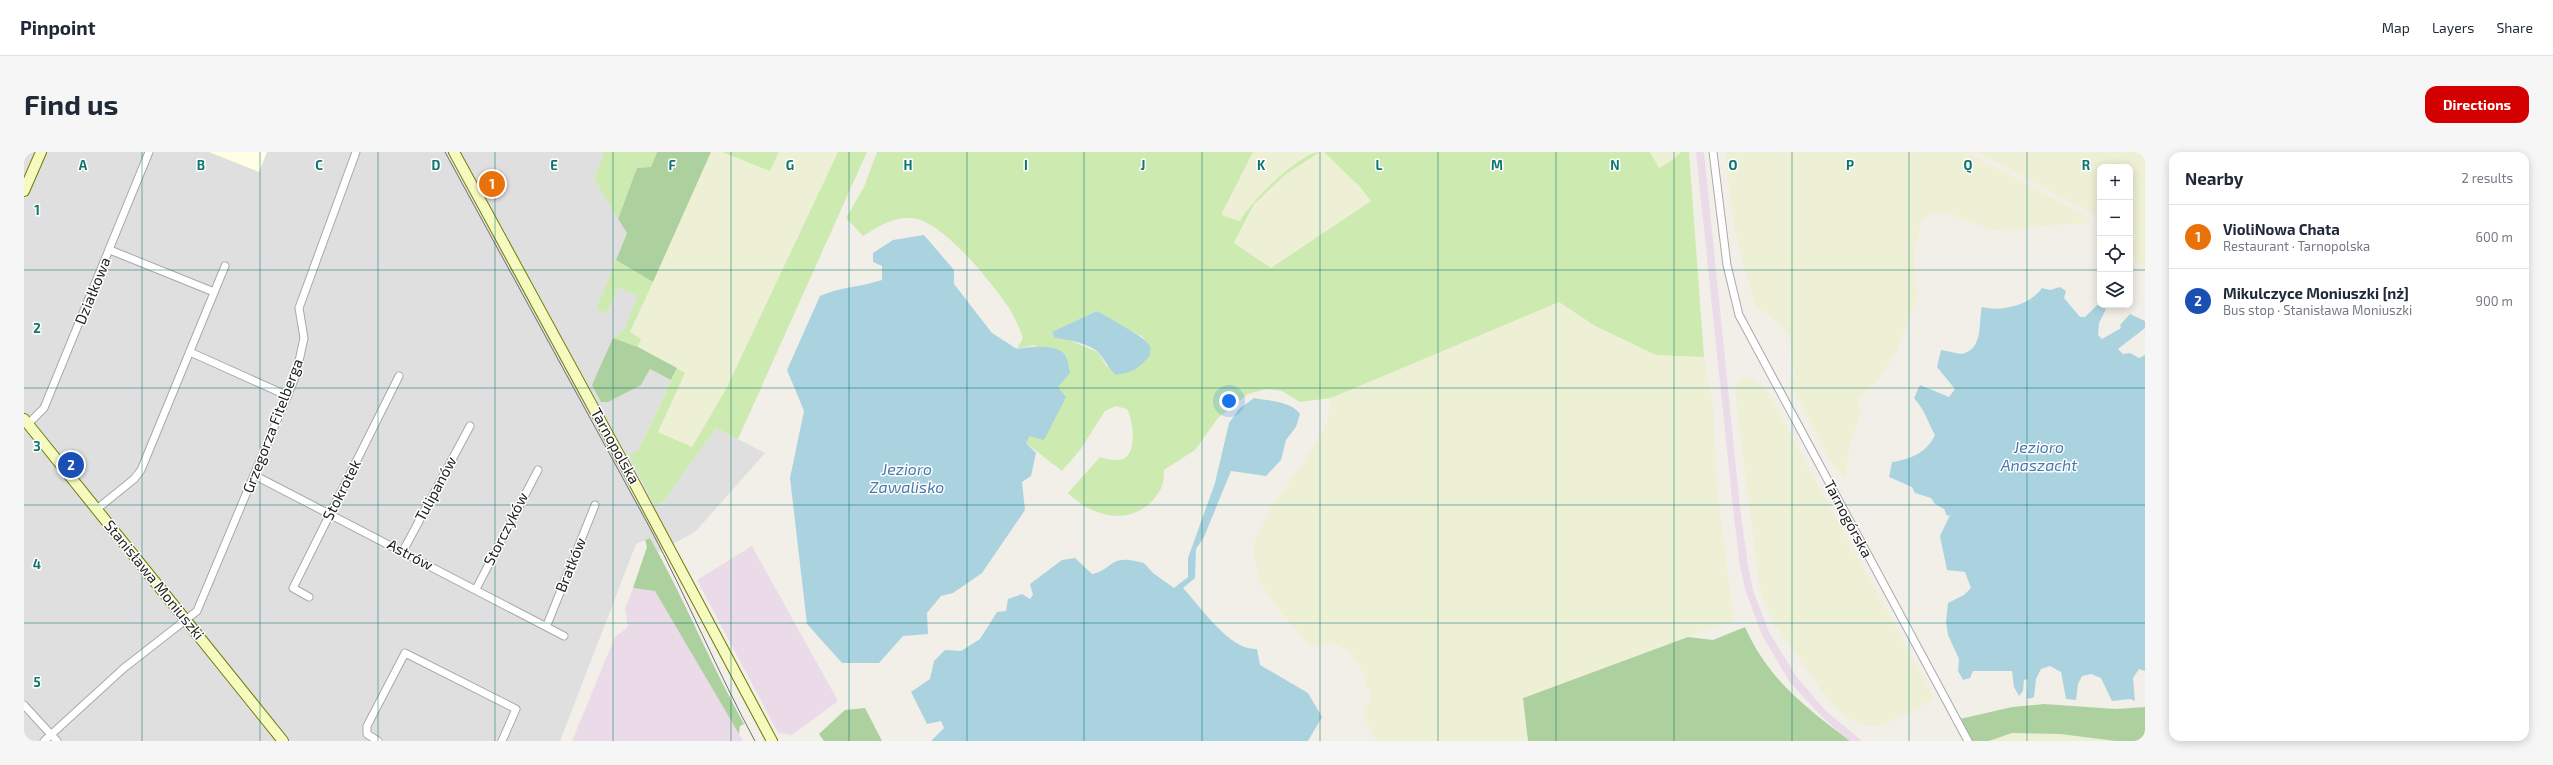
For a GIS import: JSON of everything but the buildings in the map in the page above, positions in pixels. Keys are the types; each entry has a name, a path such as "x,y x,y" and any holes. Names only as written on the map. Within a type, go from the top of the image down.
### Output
{"main road":[{"path":"24,191 41,152"},
{"name":"Tarnopolska","path":"454,152 640,492 772,741"},
{"name":"Stanisława Moniuszki","path":"26,421 283,741"}],"street":[{"name":"Działkowa","path":"26,421 44,408 149,152"},
{"name":"Grzegorza Fitelberga","path":"44,741 124,668 186,620 199,607 288,396 302,348 304,331 299,308 339,203 356,152"},
{"name":"Tarnogórska","path":"1713,152 1722,233 1733,295 1748,334 1968,741"},
{"path":"110,250 214,292"},
{"path":"97,509 139,473 225,266"},
{"path":"190,352 288,396"},
{"name":"Stokrotek","path":"309,598 293,588 399,376"},
{"name":"Tulipanów","path":"403,551 470,426"},
{"name":"Storczyków","path":"476,589 538,470"},
{"name":"Astrów","path":"254,475 547,625 564,636"},
{"name":"Bratków","path":"547,625 595,505"},
{"path":"378,741 367,734 367,726 405,653 516,709 502,741"},
{"path":"24,705 57,741"}],"shaded area":[{"path":"24,152 601,152 603,156 594,179 627,233 596,309 607,313 618,288 639,296 624,330 613,338 641,385 650,369 671,380 638,451 655,505 664,501 716,428 765,453 695,532 658,552 650,538 636,544 560,741 24,741"},
{"path":"209,152 267,152 259,172"},
{"path":"711,152 722,152 770,171 779,152 838,152 726,389 692,448 658,432 685,373 638,347 641,339 630,332"},
{"path":"1253,152 1315,152 1273,182 1248,208 1240,221 1223,216 1222,213"},
{"path":"1320,152 1324,152 1360,187 1371,201 1271,268 1234,243 1254,204 1286,174"},
{"path":"1650,152 1681,152 1674,159 1659,168"},
{"path":"1696,152 1704,152 1740,507 1748,566 1753,590 1769,632 1796,676 1825,710 1862,741 1850,741 1841,734 1820,715 1789,681 1762,635 1746,592 1740,567 1733,508"},
{"path":"1725,152 1966,152 2081,213 2092,223 2041,226 2013,231 1991,230 1946,213 1934,213 1922,221 1917,238 1914,258 1917,297 1896,352 1880,379 1858,399 1861,414 1850,444 1845,480 1829,459 1789,381 1797,377 1793,368 1790,338 1782,326 1755,306 1734,229"},
{"path":"1977,152 2145,152 2145,272 2133,258 2133,164 2097,164 2097,217"},
{"path":"1559,302 1595,326 1656,355 1704,357 1713,405 1717,489 1734,620 1523,698 1528,741 1376,741 1363,716 1371,698 1364,674 1352,654 1334,643 1311,647 1278,609 1260,582 1254,558 1255,539 1272,506 1309,454 1326,426 1331,398"},
{"path":"1752,377 1767,391 1935,699 1899,718 1879,726 1867,726 1850,720 1831,704 1774,623 1761,596 1736,402 1736,388 1740,379"},
{"path":"752,546 838,701 792,735 778,733 697,580"},
{"path":"633,588 655,590 743,741 572,741 615,637 628,627 625,609"},
{"path":"2012,733 2060,734 2116,741 1989,741"}],"green space":[{"path":"601,152 657,152 651,167 637,168 618,219 594,179 603,156"},
{"path":"657,152 711,152 653,282 616,260 627,233 618,219 637,168 651,167"},
{"path":"722,152 779,152 770,171"},
{"path":"838,152 867,152 738,439 716,428 664,501 655,505 629,454 638,451 677,368 685,373 658,432 692,447 726,389"},
{"path":"877,152 1253,152 1222,213 1223,216 1240,221 1254,202 1276,179 1300,160 1311,154 1320,152 1286,174 1254,204 1234,243 1271,268 1371,201 1360,187 1324,152 1650,152 1659,168 1674,159 1681,152 1689,152 1704,357 1656,355 1595,326 1559,302 1331,398 1300,402 1282,391 1266,389 1248,394 1218,418 1195,450 1164,470 1162,486 1159,493 1153,500 1132,514 1121,516 1110,515 1087,508 1068,493 1100,457 1119,460 1125,458 1129,454 1133,434 1131,420 1127,409 1116,406 1105,411 1080,450 1062,471 1026,443 1058,387 1035,345 1017,349 1023,338 1009,308 991,283 965,254 936,229 922,221 903,218 885,223 863,236 846,218 864,187","holes":["1097,311 1144,338 1107,367 1098,352 1052,333"]},
{"path":"616,260 653,282 630,332 641,339 638,347 613,338 624,330 638,296 618,288 607,313 596,309"},
{"path":"613,338 638,347 677,368 671,380 650,369 641,385 608,402 601,402 592,385"},
{"path":"650,538 744,724 740,726 739,734 655,591 633,588 647,547 645,540"},
{"path":"1745,627 1754,645 1776,677 1803,704 1850,741 1528,741 1523,698 1688,637 1713,640"},
{"path":"2044,704 2116,709 2145,707 2145,741 2116,741 2060,734 2012,733 1989,741 1972,741 1960,719 2012,707"},
{"path":"865,708 882,741 824,741 819,734 845,710"}],"water":[{"name":"Jezioro Zawalisko","path":"924,235 954,270 954,284 992,333 1017,349 1049,347 1061,351 1065,355 1068,361 1070,373 1058,387 1066,397 1044,440 1030,436 1026,443 1036,453 1031,476 1022,482 1025,510 982,573 953,593 941,596 927,613 928,634 903,636 879,663 842,663 807,624 790,478 804,411 787,370 820,296 882,280 882,266 873,262 873,253 893,240"},
{"name":"Jezioro Anaszacht","path":"2060,287 2066,291 2064,298 2080,317 2085,317 2097,305 2097,308 2106,309 2099,323 2098,335 2102,339 2121,328 2120,325 2130,314 2145,321 2145,328 2118,349 2123,354 2130,353 2139,358 2145,355 2145,671 2139,669 2133,678 2135,701 2130,699 2112,701 2101,678 2091,674 2082,676 2078,684 2076,700 2066,699 2061,672 2050,666 2041,669 2036,679 2034,697 2029,699 2027,697 2028,679 2024,680 2023,691 2019,696 2014,687 2012,671 1973,671 1970,678 1963,680 1958,671 1959,659 1948,635 1946,622 1948,603 1964,595 1971,588 1965,572 1947,570 1940,536 1950,515 1947,516 1944,509 1935,504 1931,498 1915,493 1912,487 1889,477 1892,462 1912,457 1922,451 1935,435 1918,402 1914,398 1920,385 1949,397 1955,389 1937,367 1941,350 1961,354 1973,347 1977,342 1979,335 1982,307 1998,309 2015,306 2030,299 2042,288 2050,290"},
{"path":"1097,311 1142,338 1150,346 1150,355 1139,367 1127,373 1116,375 1095,350 1078,342 1055,338 1052,332"},
{"path":"1254,398 1279,402 1291,406 1300,414 1296,427 1286,440 1281,460 1266,476 1231,471 1204,537 1196,549 1195,578 1183,588 1226,636 1247,648 1257,649 1260,665 1308,693 1322,717 1308,741 931,741 944,728 941,721 927,724 911,692 930,679 934,661 945,650 961,651 980,639 997,612 1006,611 1008,599 1022,594 1030,599 1033,595 1030,584 1062,560 1075,558 1092,574 1101,571 1114,562 1122,560 1144,563 1153,573 1174,588 1188,577 1188,558 1215,483 1229,423 1239,409"}],"tram line":[{"path":"445,152 650,528 755,741"}],"place":[{"name":"VioliNowa Chata","path":"492,184"},
{"name":"Mikulczyce Moniuszki [nż]","path":"71,465"}]}
